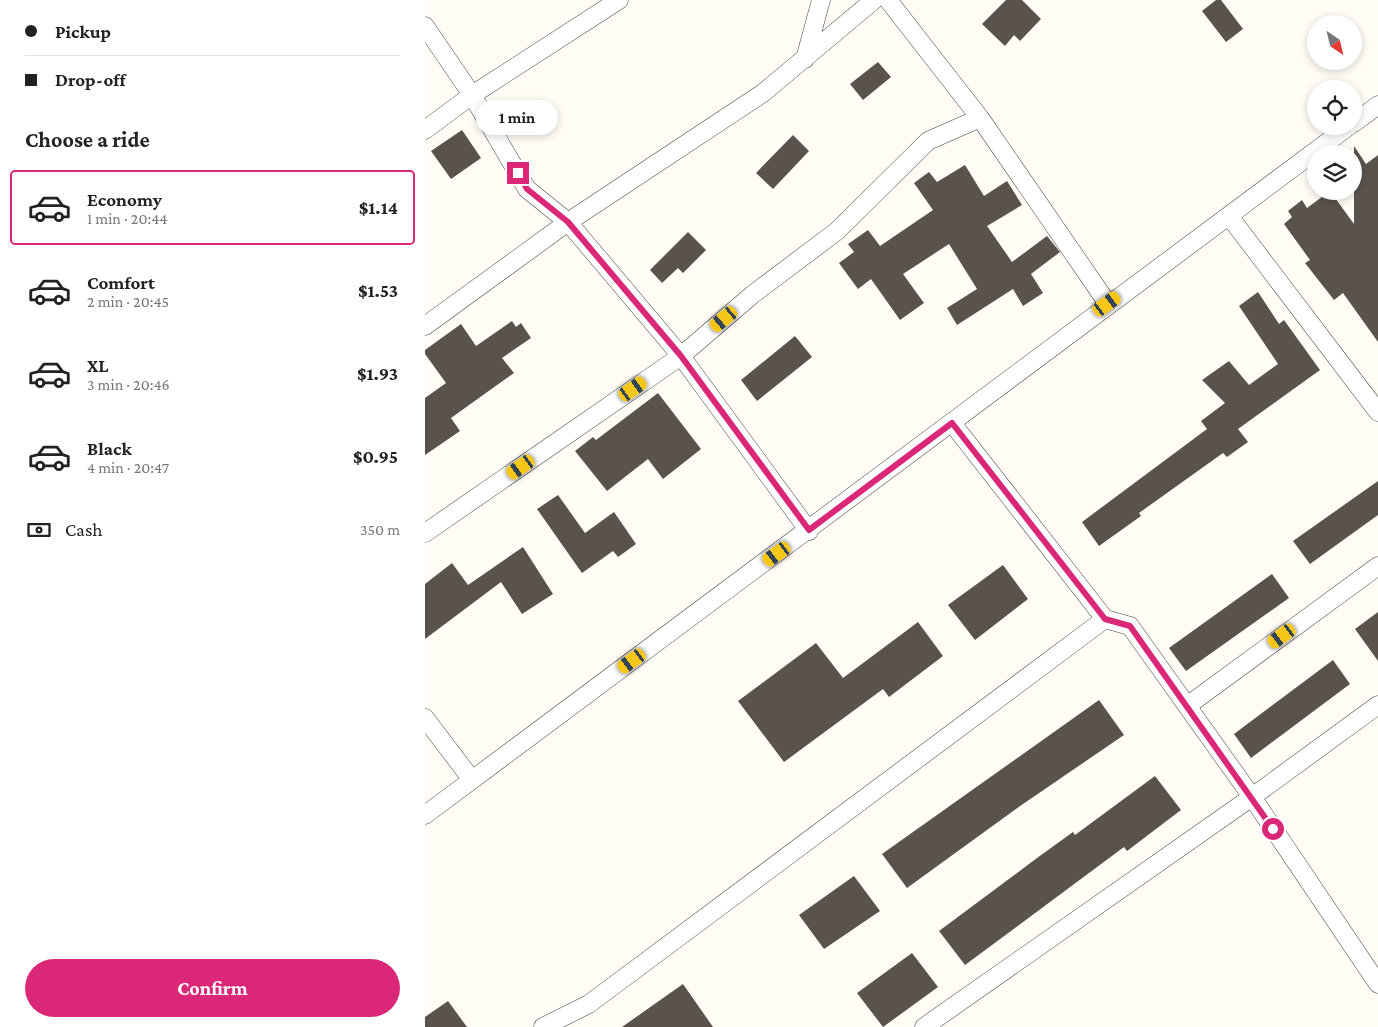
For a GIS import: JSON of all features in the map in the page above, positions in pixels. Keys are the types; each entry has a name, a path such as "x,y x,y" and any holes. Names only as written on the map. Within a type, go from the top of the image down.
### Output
{"street":[{"path":"425,130 472,95 619,0"},
{"path":"805,59 821,0"},
{"path":"425,326 568,222 763,93 874,0"},
{"path":"887,0 979,118 1107,304"},
{"path":"425,26 472,95 527,189 568,222 681,356 809,530"},
{"path":"1362,117 1378,105"},
{"path":"425,533 681,356 752,295 837,231 928,141 979,118"},
{"path":"425,815 952,423 1107,304 1337,135"},
{"path":"1229,216 1378,412"},
{"path":"952,423 1105,619 1130,626 1375,974"},
{"path":"1187,706 1378,566"},
{"path":"543,1027 589,1004 1105,619"},
{"path":"924,1027 1252,797 1378,705"},
{"path":"425,718 472,780"}],"building":[{"path":"1006,0 1022,0 1041,19 1020,41 1014,35 1005,46 982,24"},
{"path":"1216,0 1221,0 1243,29 1226,42 1202,11"},
{"path":"878,62 891,77 863,100 850,84"},
{"path":"462,130 481,158 451,179 431,151"},
{"path":"793,135 809,151 773,189 756,173"},
{"path":"1378,155 1378,342 1343,293 1334,300 1305,263 1310,260 1284,224 1292,217 1288,211 1302,200 1307,208 1318,200 1337,200 1354,224 1354,200 1362,200 1362,158 1366,164"},
{"path":"965,165 984,196 1007,181 1022,205 987,226 1012,262 1047,236 1060,252 1031,274 1043,293 1023,306 1013,289 957,325 947,308 977,289 949,244 903,274 924,303 900,320 871,279 858,289 839,263 854,252 848,244 868,230 880,246 933,210 914,183 929,172 937,182"},
{"path":"688,232 706,250 683,273 678,268 662,283 650,270"},
{"path":"1258,292 1279,324 1284,320 1320,370 1238,429 1248,442 1227,457 1223,453 1139,513 1141,516 1099,546 1082,522 1207,429 1201,421 1225,403 1202,380 1229,361 1249,385 1278,364 1239,306"},
{"path":"512,321 516,327 521,323 531,338 502,358 514,373 451,418 460,431 425,455 425,398 446,383 425,354 425,350 461,324 476,346"},
{"path":"795,336 812,357 757,401 741,380"},
{"path":"658,393 701,449 663,479 648,459 607,491 575,451 593,437 596,440"},
{"path":"1378,481 1378,515 1310,564 1293,541"},
{"path":"558,495 585,533 614,512 636,544 618,557 613,551 582,573 537,509"},
{"path":"523,547 553,594 522,614 501,582 425,639 425,584 452,563 468,585"},
{"path":"1003,565 1028,599 975,640 948,605"},
{"path":"1272,574 1289,598 1186,671 1169,648"},
{"path":"1378,612 1378,661 1355,629"},
{"path":"918,622 943,656 889,697 883,689 784,762 738,701 816,643 843,678"},
{"path":"1333,660 1350,684 1251,758 1234,734"},
{"path":"1099,700 1124,735 1023,804 907,888 882,854"},
{"path":"1155,776 1181,810 1127,851 1124,847 965,965 939,931 1073,832 1075,835"},
{"path":"854,876 880,911 824,949 799,915"},
{"path":"912,953 938,987 883,1027 857,993"},
{"path":"683,984 713,1027 622,1027"},
{"path":"448,1001 467,1027 425,1027 425,1017"}],"route":[{"path":"518,173 527,189 568,222 681,356 809,530 952,423 1105,619 1130,626 1273,829"}]}
